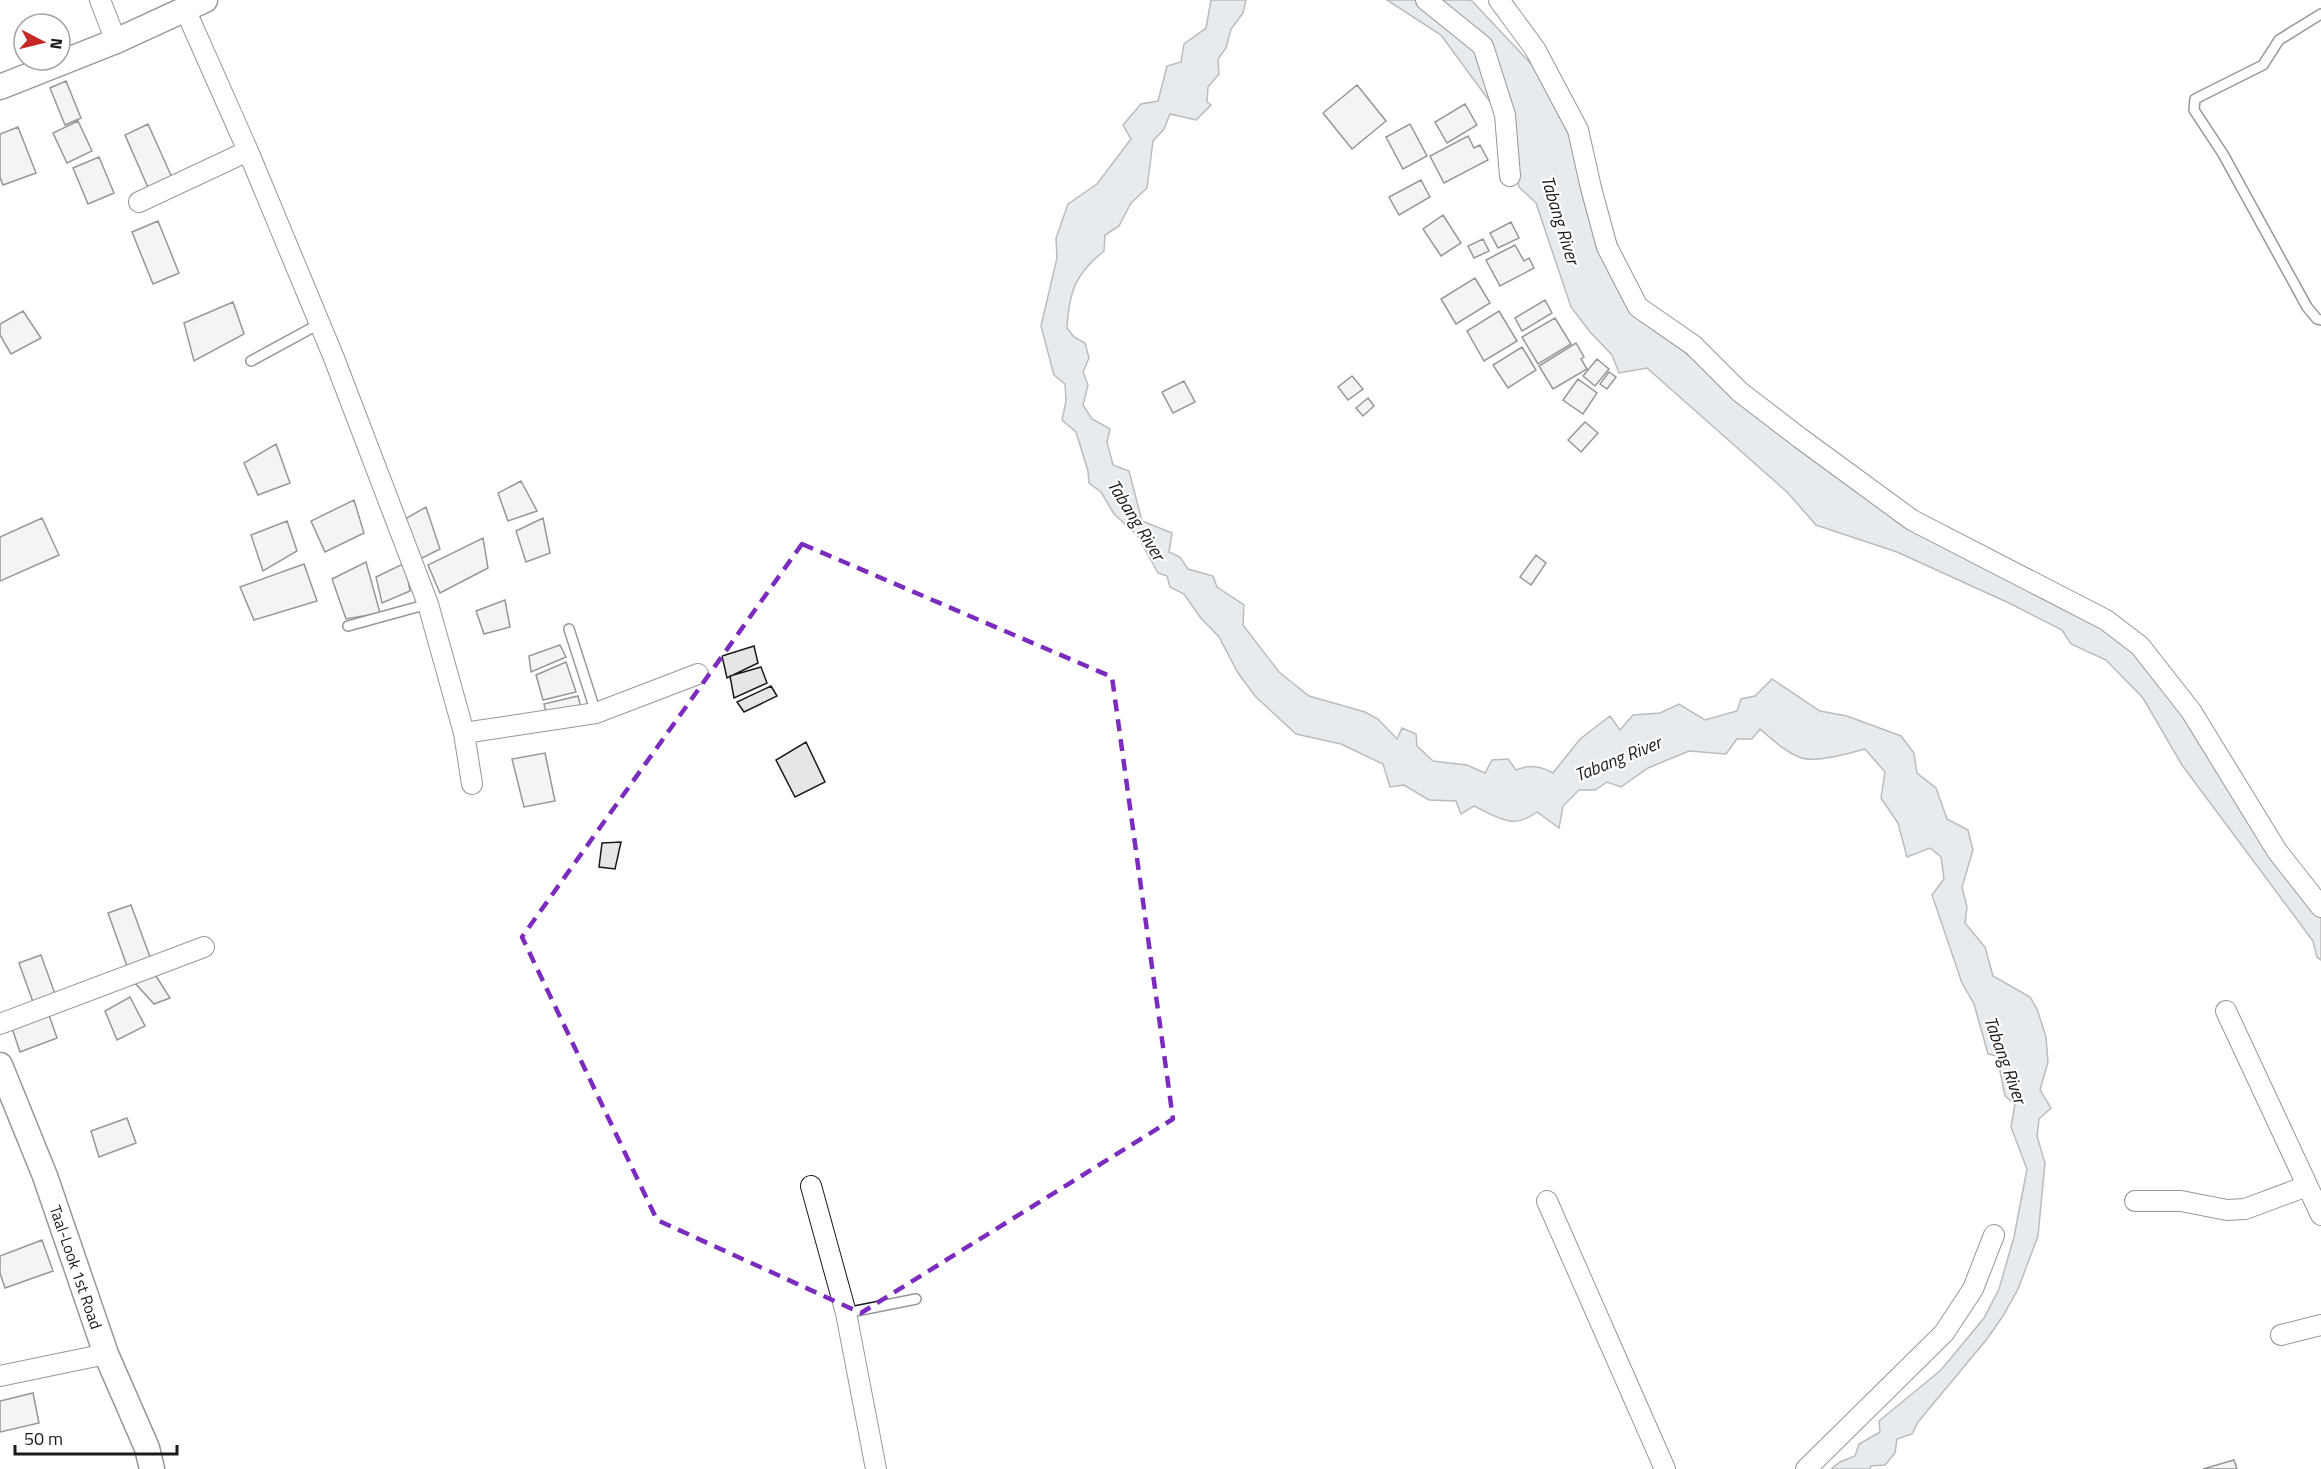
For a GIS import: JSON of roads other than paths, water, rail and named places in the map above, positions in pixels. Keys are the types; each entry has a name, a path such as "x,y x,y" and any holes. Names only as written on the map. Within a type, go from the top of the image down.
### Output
{"street":[{"path":"100,0 116,41"},
{"path":"1426,0 1483,46 1505,115 1510,176"},
{"path":"1499,0 1535,49 1578,130 1607,247 1638,307 1693,345 1757,406 1912,520 2106,620 2140,646 2191,711 2277,851 2321,907"},
{"path":"0,87 116,41 195,5 248,151 320,324 429,604 464,733 472,784"},
{"path":"140,202 248,151"},
{"path":"464,733 596,713 698,674"},
{"path":"0,1024 204,947"},
{"path":"2226,1011 2321,1215"},
{"name":"Taal-Look 1st Road","path":"0,1065 45,1176 106,1354 147,1448 152,1469"},
{"path":"811,1186 846,1313 876,1469"},
{"path":"2135,1201 2181,1201 2227,1210 2245,1209 2307,1186"},
{"path":"1547,1201 1665,1469"},
{"path":"1806,1469 1944,1333 1973,1289 1994,1235"},
{"path":"2281,1335 2321,1326"},
{"path":"0,1376 106,1354"}],"lane":[{"path":"2321,14 2279,40 2263,65 2195,99 2194,110 2223,154 2307,307 2317,319 2321,320"},
{"path":"252,361 320,324"},
{"path":"348,626 429,604"},
{"path":"569,629 596,713"},
{"path":"846,1313 916,1299"}],"water":[{"name":"Tabang River","path":"1211,0 1246,0 1243,13 1231,29 1226,48 1218,59 1219,74 1208,87 1207,102 1211,105 1196,120 1170,114 1164,129 1153,141 1147,188 1131,203 1119,226 1105,235 1104,251 1086,268 1075,285 1067,328 1074,337 1085,343 1089,358 1083,372 1088,385 1083,405 1092,419 1110,429 1107,442 1113,465 1129,471 1142,521 1172,533 1169,552 1180,557 1188,569 1213,576 1217,587 1244,605 1243,625 1279,672 1309,696 1365,712 1378,719 1397,739 1402,728 1416,734 1417,746 1433,761 1467,765 1485,773 1492,760 1508,759 1516,770 1535,767 1553,773 1580,739 1610,716 1620,730 1633,715 1660,713 1679,704 1705,720 1737,711 1741,699 1755,696 1772,679 1820,711 1847,716 1901,736 1914,753 1917,773 1936,788 1947,819 1968,830 1973,850 1962,887 1967,907 1965,923 1985,947 1993,976 2030,997 2037,1009 2046,1037 2048,1062 2040,1090 2051,1108 2039,1119 2037,1136 2045,1163 2038,1236 2018,1289 2003,1316 1987,1339 1918,1422 1912,1434 1897,1439 1895,1453 1885,1465 1871,1466 1870,1469 1831,1469 1840,1462 1855,1456 1859,1444 1880,1432 1879,1421 1941,1370 1984,1318 1999,1289 2014,1237 2027,1169 2011,1127 2015,1104 2005,1096 1997,1056 1988,1054 1974,1004 1962,983 1932,895 1944,879 1941,857 1930,848 1907,857 1898,823 1881,798 1885,772 1865,749 1832,757 1805,759 1788,752 1760,729 1752,739 1737,739 1726,754 1689,751 1648,768 1621,787 1607,782 1595,790 1579,790 1563,806 1559,828 1537,812 1521,820 1513,821 1499,818 1474,806 1461,814 1456,801 1429,800 1404,785 1390,787 1383,764 1341,744 1296,734 1256,697 1238,673 1219,637 1200,617 1184,594 1170,587 1167,576 1158,573 1137,535 1114,514 1101,492 1089,483 1088,471 1076,432 1062,420 1066,401 1065,384 1054,375 1041,326 1057,258 1056,238 1068,204 1097,184 1131,139 1123,125 1141,104 1158,101 1167,66 1181,62 1184,44 1206,28"},
{"name":"Tabang River","path":"1387,0 1471,0 1535,68 1573,140 1628,308 1639,320 1683,351 1870,501 1964,556 2080,611 2141,656 2321,915 2321,960 2317,957 2313,941 2182,765 2143,698 2106,660 2071,644 2062,630 2009,603 1897,552 1816,525 1787,492 1647,368 1619,373 1612,355 1571,307 1536,203 1519,187 1511,157 1491,103 1441,35"}]}
